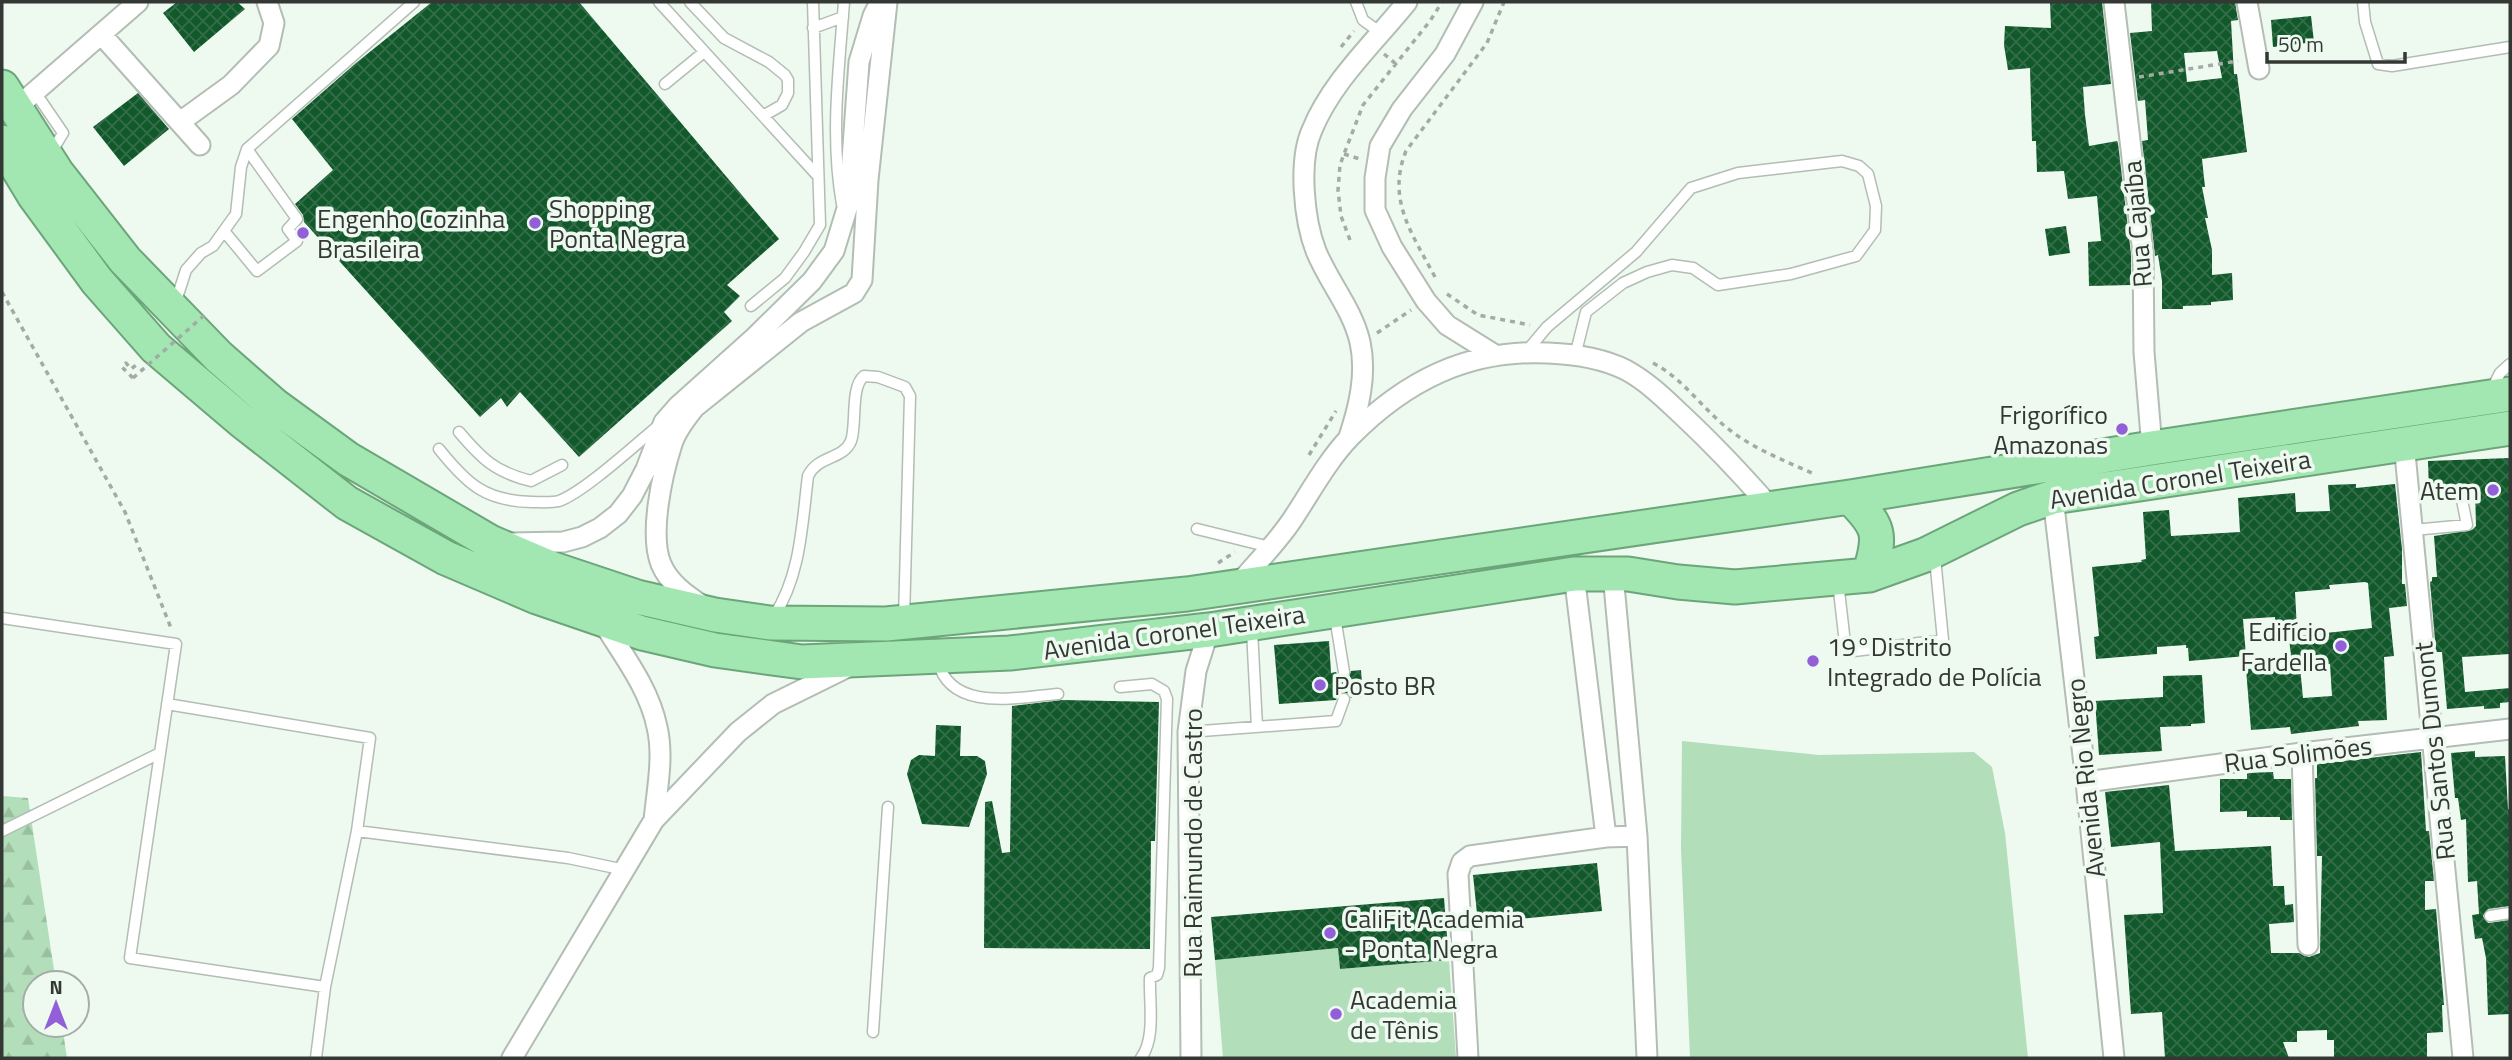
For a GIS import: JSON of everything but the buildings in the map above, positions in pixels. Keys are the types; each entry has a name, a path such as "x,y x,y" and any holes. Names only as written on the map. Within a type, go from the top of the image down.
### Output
{"highway":[{"name":"Avenida Coronel Teixeira","path":"17,96 48,159 125,260 219,357 274,405 348,459 490,542 553,569 614,590 715,615 770,623 904,623 1187,594 1227,575 1772,509 2498,396"},
{"name":"Avenida Coronel Teixeira","path":"2,142 34,195 114,300 156,348 242,421 347,503 446,558 602,621 715,650 802,662 1010,653 1209,630 1574,574 1613,574 1735,587 1854,576 1934,551 2018,509 2053,497 2404,443 2456,442 2510,428"},
{"path":"1850,497 1867,514 1876,528 1876,552 1854,576"}],"street":[{"path":"17,96 102,33 138,2"},
{"path":"180,122 231,85 269,46 274,23 267,2"},
{"path":"490,542 563,542 600,528 618,514 632,496 646,469 664,422 812,281 834,251 849,202 859,62 880,2"},
{"path":"715,615 687,596 671,580 661,563 656,538 658,516 672,442 695,407 801,322 855,293 862,280 868,180 887,2"},
{"path":"1348,439 1362,385 1360,343 1349,309 1316,251 1306,212 1304,166 1310,132 1330,94 1407,2"},
{"path":"1473,2 1446,54 1402,109 1380,146 1375,210 1392,247 1434,296 1447,326 1495,355"},
{"name":"Rua Cajaíba","path":"2114,2 2143,253 2144,352 2151,448"},
{"path":"2247,2 2258,64"},
{"path":"102,33 200,145"},
{"path":"834,251 863,260"},
{"path":"812,281 832,304"},
{"path":"1227,575 1270,547 1290,524 1348,439 1407,389 1440,371 1469,360 1495,355 1526,352 1575,356 1594,359 1625,370 1656,391 1725,456 1772,509"},
{"name":"Rua Santos Dumont","path":"2404,443 2463,1058"},
{"name":"Avenida Rio Negro","path":"2053,497 2114,1058"},
{"path":"1574,574 1606,837"},
{"path":"1613,574 1637,836 1647,1058"},
{"path":"602,621 645,689 658,729 659,763 654,820"},
{"name":"Rua Raimundo de Castro","path":"1191,1058 1188,732 1196,671 1209,630"},
{"path":"512,1058 654,820 738,732 772,705 861,661"},
{"name":"Rua Solimões","path":"2086,782 2510,729"},
{"path":"2302,753 2308,945"},
{"path":"1468,1058 1458,874 1462,862 1470,856 1606,837 1637,836"}],"lane":[{"path":"173,310 186,270 201,253 213,246 236,214 241,167 247,149 414,2"},
{"path":"659,2 817,175"},
{"path":"690,2 724,38 769,62 785,75 788,80 788,93 782,105 763,116"},
{"path":"751,306 785,278 820,225 813,2"},
{"path":"844,2 836,125 838,182 845,222"},
{"path":"1356,2 1363,20 1381,33"},
{"path":"2363,2 2365,22 2378,64 2392,66 2510,47"},
{"path":"813,28 843,17"},
{"path":"665,84 704,52"},
{"path":"224,231 257,271 297,241 288,229 297,219 247,149"},
{"path":"1526,352 1547,327 1636,252 1691,188 1738,173 1842,161 1859,166 1868,174 1876,206 1875,230 1856,256 1791,274 1718,285 1693,268 1672,265 1647,272 1623,283 1587,312 1575,356"},
{"path":"2498,396 2500,373 2510,364"},
{"path":"770,623 783,603 794,574 808,476 818,462 847,448 852,439 858,384 864,376 871,375 905,387 910,396 904,623"},
{"path":"439,449 462,477 486,494 495,498 545,502 559,500 582,486 664,422"},
{"path":"459,432 475,451 513,477 531,481 562,465"},
{"path":"2413,530 2467,525 2460,490"},
{"path":"1198,529 1270,547"},
{"path":"1854,576 1846,652 1943,640 1934,551"},
{"path":"1334,611 1344,671"},
{"path":"2,618 176,643 130,958 325,987"},
{"path":"1251,623 1257,727"},
{"path":"937,657 943,676 950,684 969,695 985,699 1058,694"},
{"path":"1121,687 1152,684 1164,691 1167,699 1159,968 1157,975 1150,978 1149,1036 1147,1048 1141,1058"},
{"path":"1188,732 1336,721 1344,699"},
{"path":"167,704 370,738 357,831 325,987 316,1058"},
{"path":"2,831 160,753"},
{"path":"873,1032 888,807"},
{"path":"357,831 568,858 625,870"},
{"path":"2490,916 2510,913"}],"path":[{"path":"1350,240 1341,216 1338,190 1344,154 1363,105 1442,2"},
{"path":"1504,2 1487,43 1406,151 1399,167 1398,185 1402,212 1434,296 1478,315 1547,327"},
{"path":"1339,51 1363,20"},
{"path":"2123,79 2258,64"},
{"path":"2,292 125,512 176,643"},
{"path":"1360,343 1434,296"},
{"path":"131,369 127,363 122,367 133,378 208,312"},
{"path":"1649,361 1686,386 1720,422 1758,449 1814,474"},
{"path":"1304,463 1339,405"},
{"path":"1227,575 1247,541"}],"green space":[{"path":"1682,741 1819,755 1974,752 1992,767 2005,833 2028,1058 1690,1058 1681,849"},
{"path":"2,796 28,798 54,969 21,969 21,1039 64,1039 67,1058 2,1058"},
{"name":"Academia de Tênis","path":"1338,948 1340,969 1449,960 1456,1058 1223,1058 1215,960"}],"place":[{"name":"Shopping Ponta Negra","path":"535,223"},
{"name":"Engenho Cozinha Brasileira","path":"303,233"},
{"name":"Frigorífico Amazonas","path":"2122,429"},
{"name":"Atem","path":"2493,490"},
{"name":"Edifício Fardella","path":"2341,646"},
{"name":"19°Distrito Integrado de Polícia","path":"1813,661"},
{"name":"Posto BR","path":"1320,685"},
{"name":"CaliFit Academia - Ponta Negra","path":"1330,933"},
{"name":"Academia de Tênis","path":"1336,1014"}]}
